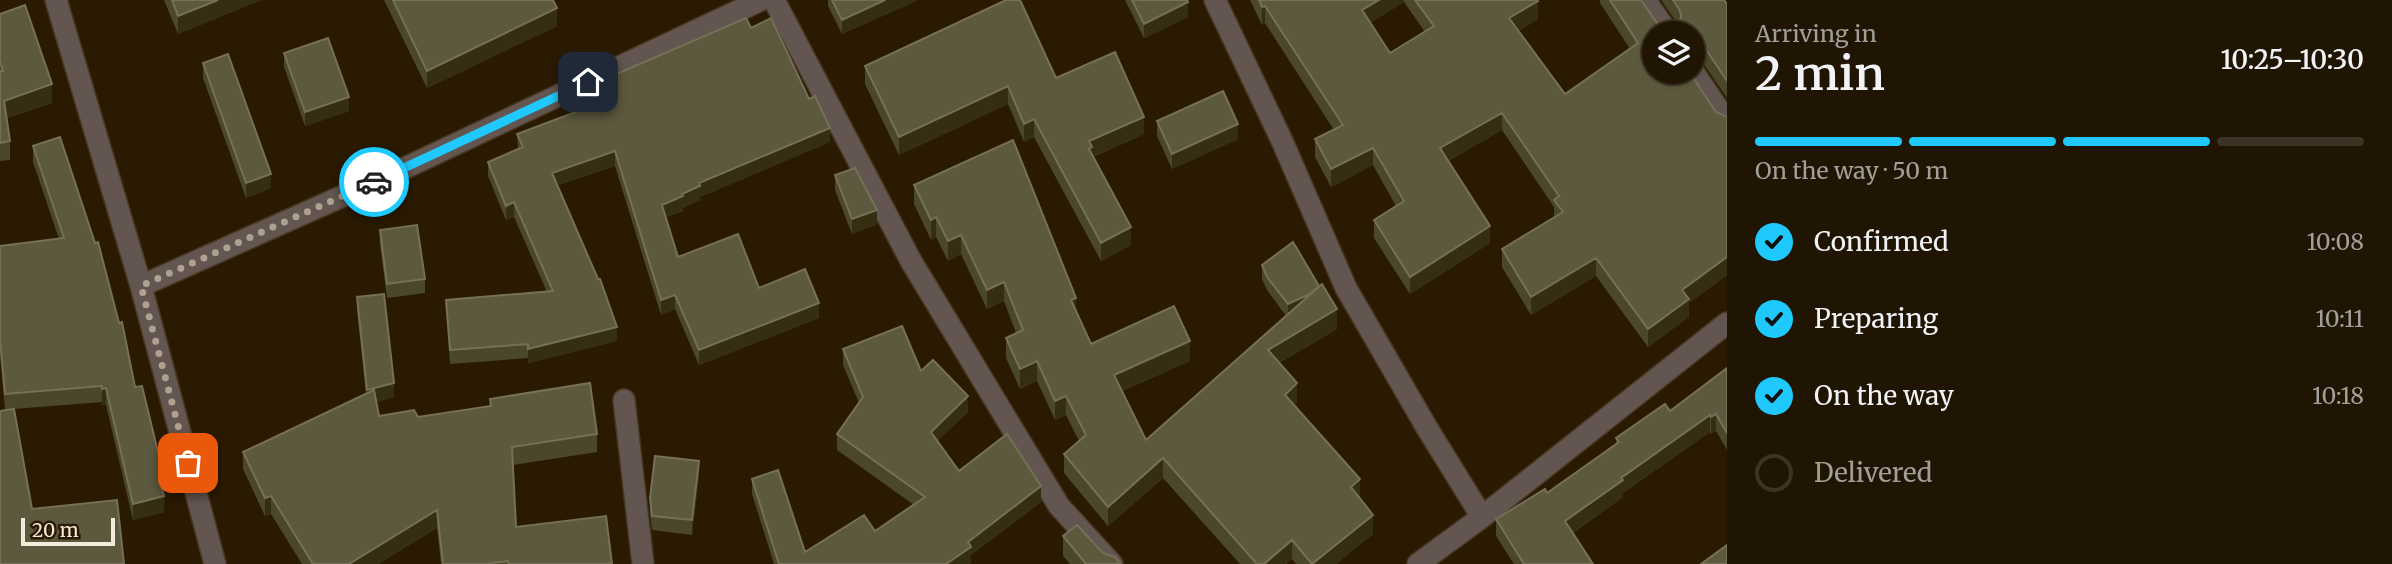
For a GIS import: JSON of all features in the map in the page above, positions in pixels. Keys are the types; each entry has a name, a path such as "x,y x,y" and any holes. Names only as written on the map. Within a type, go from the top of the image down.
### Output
{"street":[{"path":"56,0 141,286 215,564"},
{"path":"141,286 390,175 761,0"},
{"path":"774,0 918,273 1059,506 1112,564"},
{"path":"1215,0 1283,143 1346,288 1482,517"},
{"path":"1645,0 1660,21"},
{"path":"1701,84 1727,122"},
{"path":"1422,563 1727,323"},
{"path":"624,400 643,564"}],"building":[{"path":"172,0 218,0 178,16"},
{"path":"393,0 553,0 557,8 427,71"},
{"path":"832,0 885,0 842,20"},
{"path":"1006,0 1020,0 1056,78 1115,52 1144,117 1089,141 1092,147 1089,149 1131,227 1101,243 1034,119 1024,124 1008,86 899,137 865,66"},
{"path":"1132,0 1187,0 1188,2 1144,24"},
{"path":"1259,0 1379,0 1362,10 1390,53 1434,26 1415,0 1537,0 1509,18 1565,94 1638,43 1610,0 1641,0 1656,21 1642,21 1642,84 1697,84 1716,112 1727,117 1727,257 1682,290 1689,299 1648,329 1596,258 1531,297 1502,249 1563,212 1554,200 1559,196 1502,113 1440,148 1490,226 1410,277 1374,220 1404,201 1373,148 1331,169 1315,139 1343,125 1265,6 1262,7"},
{"path":"1673,0 1724,0 1727,4 1727,81 1705,48 1705,21 1680,21 1679,9"},
{"path":"25,5 52,84 4,101 10,141 0,143 0,71 3,71 0,61 0,14"},
{"path":"746,18 751,28 771,18 809,99 815,96 830,128 699,183 700,186 662,205 678,257 738,234 759,288 805,269 819,303 699,350 675,295 661,300 615,151 552,173 600,279 617,327 528,349 528,344 450,350 446,300 553,291 514,202 506,206 488,162 523,147 517,134 613,98 605,79"},
{"path":"328,38 349,97 305,112 284,53"},
{"path":"228,54 271,174 246,183 203,63"},
{"path":"1223,91 1238,124 1172,154 1157,121"},
{"path":"60,137 95,243 98,242 119,323 122,322 135,387 142,386 165,481 160,482 164,496 133,504 106,388 102,389 102,386 5,394 0,338 0,246 64,238 33,146"},
{"path":"1013,140 1076,298 1071,300 1091,344 1174,306 1190,341 1114,375 1146,440 1322,284 1337,309 1268,350 1297,383 1285,395 1360,479 1351,487 1373,515 1312,564 1292,540 1264,564 1257,564 1163,458 1108,507 1064,454 1086,435 1066,396 1055,401 1037,361 1020,369 1006,338 1023,330 1004,282 987,290 961,235 948,241 936,217 931,220 914,185"},
{"path":"855,168 877,210 852,219 835,175"},
{"path":"417,225 425,279 387,284 380,230"},
{"path":"1293,242 1319,286 1310,294 1288,304 1267,277 1262,265"},
{"path":"384,294 394,383 367,390 357,297"},
{"path":"902,326 921,371 933,360 968,396 931,432 959,471 1007,434 1041,486 968,542 971,547 946,564 779,564 752,479 778,470 805,552 864,515 875,531 925,497 837,434 863,397 843,349"},
{"path":"1727,368 1727,433 1716,414 1711,417 1710,415 1565,521 1593,564 1524,564 1496,519 1545,489 1547,493 1619,442 1616,438 1665,404 1670,411"},
{"path":"590,383 597,434 512,447 516,527 606,516 612,564 509,564 508,561 443,564 437,510 349,564 313,564 271,496 265,498 243,452 374,390 379,416 414,410 418,417 491,406 490,399"},
{"path":"14,409 32,509 117,500 124,564 0,564 0,411"},
{"path":"655,456 699,461 692,520 652,516 650,498"},
{"path":"1077,525 1103,553 1115,557 1120,564 1086,564 1063,536"},
{"path":"1727,545 1727,564 1701,564"}],"way so far":[{"path":"188,463 141,286 374,182"}],"route":[{"path":"374,182 588,82"}]}
